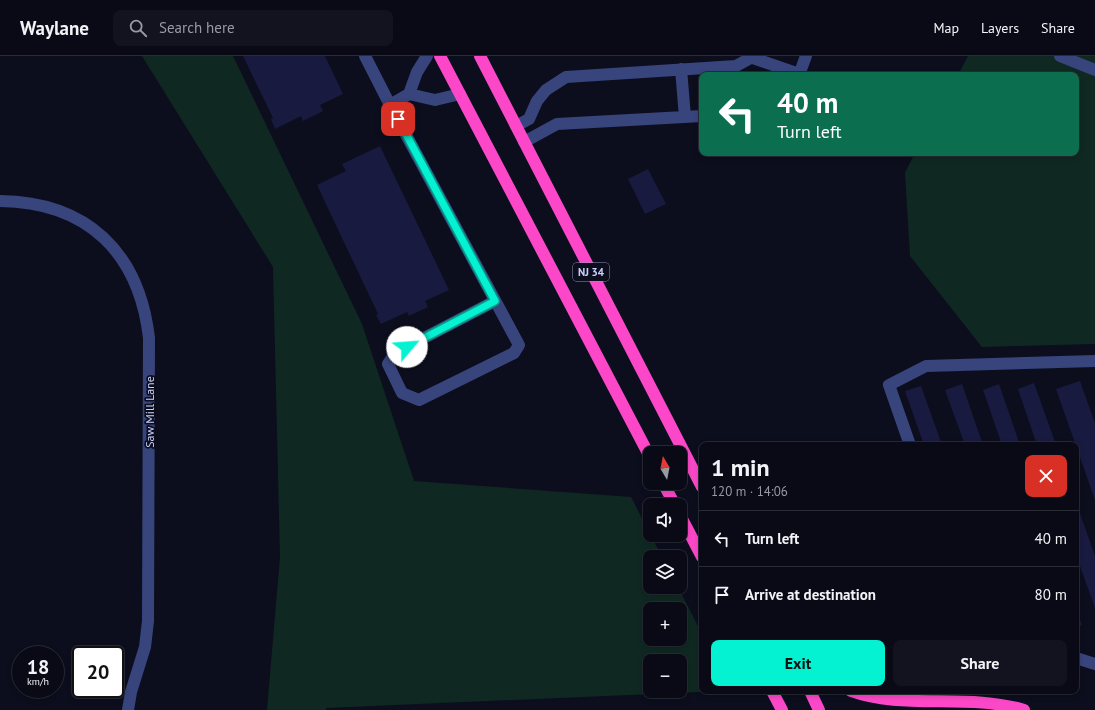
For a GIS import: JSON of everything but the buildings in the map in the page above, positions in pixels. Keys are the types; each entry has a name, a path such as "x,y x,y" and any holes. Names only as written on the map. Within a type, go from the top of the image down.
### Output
{"highway":[{"name":"NJ 34","path":"440,56 644,446"},
{"name":"NJ 34","path":"480,56 699,481"},
{"path":"687,528 699,551"},
{"path":"774,694 782,710"},
{"path":"811,694 819,710"},
{"path":"858,694 873,700 895,703 988,704 1024,710"}],"street":[{"path":"365,56 495,301 520,345 514,353 419,400 402,393 388,364 395,353 495,301"},
{"path":"390,105 409,94 417,72 427,56"},
{"path":"800,72 806,56"},
{"path":"1060,56 1095,70"},
{"path":"516,126 529,119 538,101 546,90 566,77 736,66 753,57 794,72"},
{"path":"680,70 685,117"},
{"path":"409,94 435,100 460,94"},
{"path":"524,142 558,124 699,116"},
{"name":"Saw Mill Lane","path":"0,201 17,201 41,205 61,211 81,221 99,234 126,264 139,290 146,313 149,338 148,621 145,647 128,710"},
{"path":"909,442 889,385 926,366 1095,362"},
{"path":"1079,659 1095,664"},
{"path":"892,694 895,703"}],"green space":[{"path":"142,56 233,56 362,324 414,481 631,497 643,520 643,542 654,542 658,550 643,550 643,594 682,594 686,602 643,602 643,646 687,646 687,605 699,628 699,692 687,692 687,654 643,654 643,694 326,708 326,710 267,710 280,557 273,267"},
{"path":"968,56 1095,56 1095,344 982,347 910,256 905,173 914,156 1079,156 1079,72 960,72"}],"route":[{"path":"398,119 495,301 407,347"}]}
